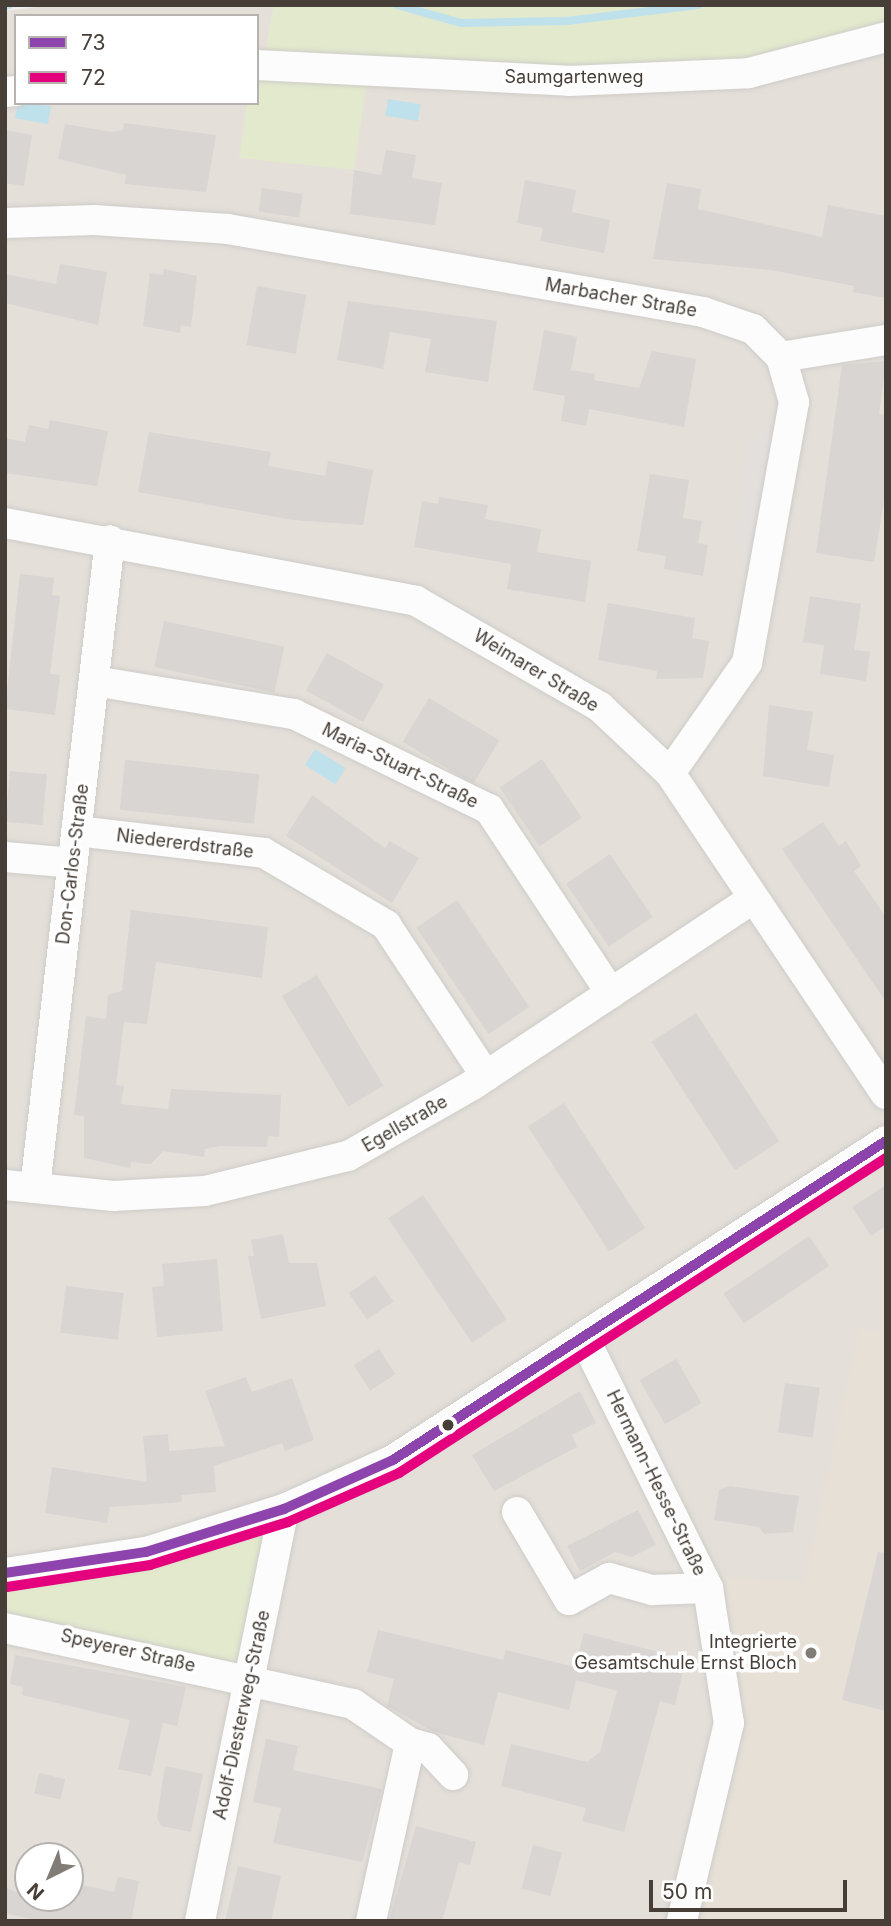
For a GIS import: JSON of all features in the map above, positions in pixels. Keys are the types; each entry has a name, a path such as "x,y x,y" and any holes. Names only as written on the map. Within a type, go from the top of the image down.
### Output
{"street":[{"name":"Saumgartenweg","path":"259,65 569,81 749,73 886,37"},
{"name":"Marbacher Straße","path":"5,223 94,220 228,229 703,312 753,329 781,357 794,402 747,663 670,773"},
{"path":"781,357 886,340"},
{"name":"Weimarer Straße","path":"5,523 110,540 416,601 600,707 670,773 752,899 886,1094"},
{"name":"Don-Carlos-Straße","path":"35,1188 110,540"},
{"name":"Maria-Stuart-Straße","path":"94,681 294,714 489,809 611,993"},
{"name":"Niedererdstraße","path":"77,831 264,853 386,925 486,1076"},
{"path":"5,857 73,863"},
{"name":"Egellstraße","path":"5,1185 113,1196 205,1191 348,1156 486,1076 752,899"},
{"path":"5,1573 146,1552 284,1509 393,1460 886,1140"},
{"name":"Hermann-Hesse-Straße","path":"584,1338 708,1588 729,1723 682,1921"},
{"name":"Adolf-Diesterweg-Straße","path":"200,1921 284,1509"},
{"path":"517,1512 569,1600 609,1578 652,1590 708,1588"},
{"name":"Speyerer Straße","path":"5,1628 250,1679 353,1704 410,1743 428,1748 453,1775"},
{"path":"371,1921 410,1743"}],"shaded area":[{"path":"53,5 274,5 266,50 747,58 886,23 886,1921 5,1921 5,11"},
{"path":"775,422 790,424 753,564 736,541 750,441"},
{"name":"Integrierte Gesamtschule Ernst Bloch","path":"859,1328 886,1333 886,1921 699,1921 747,1723 723,1577 805,1582"}],"green space":[{"path":"274,5 886,5 886,23 747,58 571,67 266,50"},
{"path":"259,74 367,81 354,170 239,158 247,105 259,105"},
{"path":"274,1521 244,1669 5,1620 5,1580"}],"water":[{"path":"388,99 421,104 418,121 385,116"},
{"path":"18,105 51,106 48,124 15,118"},
{"path":"315,749 346,768 335,784 305,765"}],"building":[{"path":"124,123 216,135 206,192 125,184 126,175 58,159 65,124 112,132 123,130"},
{"path":"5,130 32,135 24,186 5,183"},
{"path":"386,150 416,155 412,178 442,183 435,225 350,214 354,170 381,175"},
{"path":"525,180 576,190 572,212 610,220 604,253 540,241 543,228 517,223"},
{"path":"667,183 701,189 698,209 822,237 828,205 886,216 886,298 853,292 854,286 771,270 653,259"},
{"path":"262,188 303,194 299,217 259,212"},
{"path":"60,264 107,272 98,325 5,303 5,274 56,284"},
{"path":"164,269 197,276 191,327 181,325 180,333 143,326 150,273 163,275"},
{"path":"257,286 306,295 296,354 247,345"},
{"path":"348,301 497,321 488,382 425,372 431,339 390,332 383,369 337,360"},
{"path":"544,330 577,337 571,370 595,374 594,380 639,388 652,351 696,359 684,427 589,409 586,426 561,421 565,396 533,390"},
{"path":"886,361 879,414 886,415 886,488 874,562 816,553 842,365"},
{"path":"50,420 108,431 97,486 5,473 5,438 25,442 29,425 48,429"},
{"path":"149,432 271,452 268,466 325,476 328,461 373,470 363,525 293,520 138,492"},
{"path":"650,474 689,480 683,518 702,521 698,543 708,545 703,576 664,569 666,556 637,551"},
{"path":"439,497 488,505 485,519 541,529 537,552 591,561 585,602 507,589 511,564 414,547 422,501 438,504"},
{"path":"20,574 54,578 52,595 60,596 50,674 60,675 55,715 5,709"},
{"path":"810,596 861,604 854,650 870,652 866,681 820,674 824,645 803,642"},
{"path":"608,603 695,618 692,638 709,641 703,678 656,679 657,671 598,660"},
{"path":"164,621 284,647 275,693 154,667"},
{"path":"327,653 384,685 363,722 306,691"},
{"path":"429,698 499,740 473,784 403,742"},
{"path":"769,705 813,712 807,750 834,755 829,787 763,776"},
{"path":"542,759 582,818 539,846 500,788"},
{"path":"125,760 259,774 254,824 120,810"},
{"path":"10,771 47,774 42,825 6,822"},
{"path":"312,795 385,848 390,841 419,858 392,903 286,836"},
{"path":"823,822 839,846 846,841 861,866 854,871 886,917 886,1002 782,849"},
{"path":"610,854 652,917 609,947 566,884"},
{"path":"457,900 529,1007 489,1034 416,927"},
{"path":"131,910 268,927 262,978 156,962 147,1024 124,1022 116,1085 124,1086 121,1104 168,1109 171,1089 281,1095 279,1137 268,1136 267,1147 220,1146 205,1149 204,1157 163,1151 151,1164 131,1162 130,1168 84,1158 84,1116 74,1115 86,1016 106,1019 108,995 122,991"},
{"path":"317,975 383,1086 348,1107 282,996"},
{"path":"696,1013 779,1141 735,1170 652,1042"},
{"path":"564,1103 645,1228 609,1251 528,1126"},
{"path":"886,1185 886,1226 871,1236 852,1207"},
{"path":"423,1195 507,1319 472,1343 388,1218"},
{"path":"283,1234 289,1263 317,1263 326,1306 261,1319 248,1256 254,1256 251,1240"},
{"path":"809,1236 829,1266 744,1323 724,1294"},
{"path":"217,1259 223,1331 157,1337 152,1287 164,1286 162,1264"},
{"path":"375,1275 393,1301 367,1320 349,1293"},
{"path":"66,1286 124,1293 118,1340 60,1333"},
{"path":"379,1349 395,1374 370,1390 354,1365"},
{"path":"676,1359 702,1403 665,1424 640,1380"},
{"path":"246,1377 252,1392 292,1378 314,1440 285,1451 282,1443 214,1466 216,1492 181,1495 182,1502 110,1507 107,1523 45,1513 52,1467 147,1482 143,1436 168,1434 169,1451 225,1446 205,1391"},
{"path":"785,1383 820,1388 813,1437 778,1433"},
{"path":"580,1391 596,1423 572,1435 577,1447 494,1491 472,1455"},
{"path":"730,1486 799,1496 793,1532 764,1534 759,1527 714,1520 719,1490"},
{"path":"638,1510 656,1545 632,1557 615,1552 580,1571 567,1546"},
{"path":"878,1552 886,1553 886,1711 842,1700"},
{"path":"378,1630 503,1660 506,1650 575,1667 584,1633 686,1659 675,1705 660,1701 624,1832 582,1821 586,1808 501,1786 511,1744 587,1762 600,1752 617,1691 576,1680 569,1710 498,1692 484,1745 434,1732 387,1706 394,1679 367,1672"},
{"path":"15,1655 186,1687 177,1726 163,1723 151,1776 118,1769 130,1720 22,1695 23,1687 10,1684"},
{"path":"266,1739 298,1746 293,1770 382,1789 362,1862 273,1843 281,1808 253,1802"},
{"path":"165,1766 203,1774 191,1832 161,1826 157,1818"},
{"path":"39,1773 65,1779 61,1800 34,1793"},
{"path":"416,1826 476,1842 470,1865 459,1862 442,1921 389,1921"},
{"path":"533,1845 562,1853 550,1896 521,1888"},
{"path":"238,1866 281,1876 271,1921 225,1921"},
{"path":"118,1877 139,1881 131,1921 39,1921 5,1913 5,1887 14,1891 14,1912 84,1912 84,1885 114,1892"}],"waterway":[{"path":"5,6 9,5"},
{"path":"397,5 461,23 567,21 698,5"}],"transit line":[{"name":"73","path":"5,1573 146,1552 284,1509 393,1460 886,1141"},
{"name":"72","path":"7,1587 150,1565 288,1522 399,1473 886,1158"}],"place":[{"name":"Integrierte Gesamtschule Ernst Bloch","path":"811,1653"}]}
